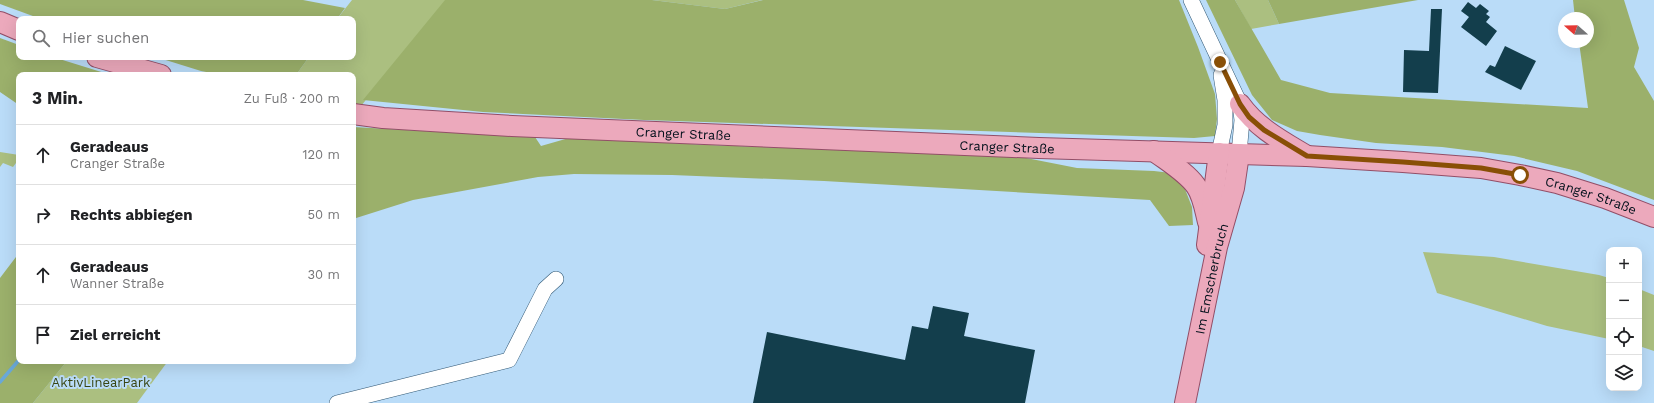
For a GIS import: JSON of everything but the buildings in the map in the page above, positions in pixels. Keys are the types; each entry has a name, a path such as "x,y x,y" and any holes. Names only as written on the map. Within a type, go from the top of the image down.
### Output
{"main road":[{"path":"0,22 16,29"},
{"path":"108,60 150,72"},
{"path":"1240,104 1249,117 1264,130 1307,156"},
{"name":"Cranger Straße","path":"356,114 383,118 512,126 1039,148 1307,156 1466,167 1520,175 1557,183 1605,198 1654,217"},
{"path":"1154,151 1196,185 1216,228"},
{"name":"Im Emscherbruch","path":"1175,403 1216,228 1234,188 1229,154"},
{"name":"Im Emscherbruch","path":"1186,403 1212,247"}],"street":[{"path":"1190,0 1240,104 1242,120 1229,154"},
{"path":"1220,62 1225,100 1225,125 1229,154"},
{"path":"337,403 509,360 545,289 556,279"}],"green space":[{"path":"0,0 303,0 345,8 339,16 33,16 0,4"},
{"path":"352,0 446,0 356,112 356,72 298,72 307,60 356,60 356,16 339,16"},
{"path":"445,0 652,0 725,9 763,0 1179,0 1215,94 1217,119 1215,136 1194,138 644,120 483,112 363,100"},
{"path":"652,0 762,0 725,9"},
{"path":"1206,0 1235,0 1281,80 1330,93 1588,108 1580,48 1594,48 1594,12 1574,12 1573,0 1624,0 1639,48 1634,67 1654,101 1654,200 1577,171 1514,156 1442,147 1376,143 1297,131 1272,120 1252,95"},
{"path":"1235,0 1268,0 1279,24 1251,29"},
{"path":"1268,0 1418,0 1279,24"},
{"path":"0,38 16,44 16,60 63,60 101,72 16,72 16,103 0,92"},
{"path":"166,60 307,60 298,72 201,71"},
{"path":"356,127 535,137 541,146 569,138 709,145 1016,156 1077,168 1154,171 1171,173 1183,184 1192,207 1193,225 1169,226 1150,200 824,181 672,175 574,174 538,177 413,200 356,218"},
{"path":"0,152 16,155 16,163 13,167 3,163 0,167"},
{"path":"1423,252 1494,257 1599,275 1606,277 1606,338 1547,326 1437,293"},
{"path":"16,257 16,364 65,364 33,403 0,403 0,278"},
{"path":"1642,290 1654,295 1654,351 1642,347"},
{"name":"AktivLinearPark","path":"65,364 166,364 137,403 33,403"}],"waterway":[{"path":"0,382 16,363"}],"route":[{"path":"1220,62 1240,104 1249,117 1264,130 1307,156 1481,168 1520,175"}]}
